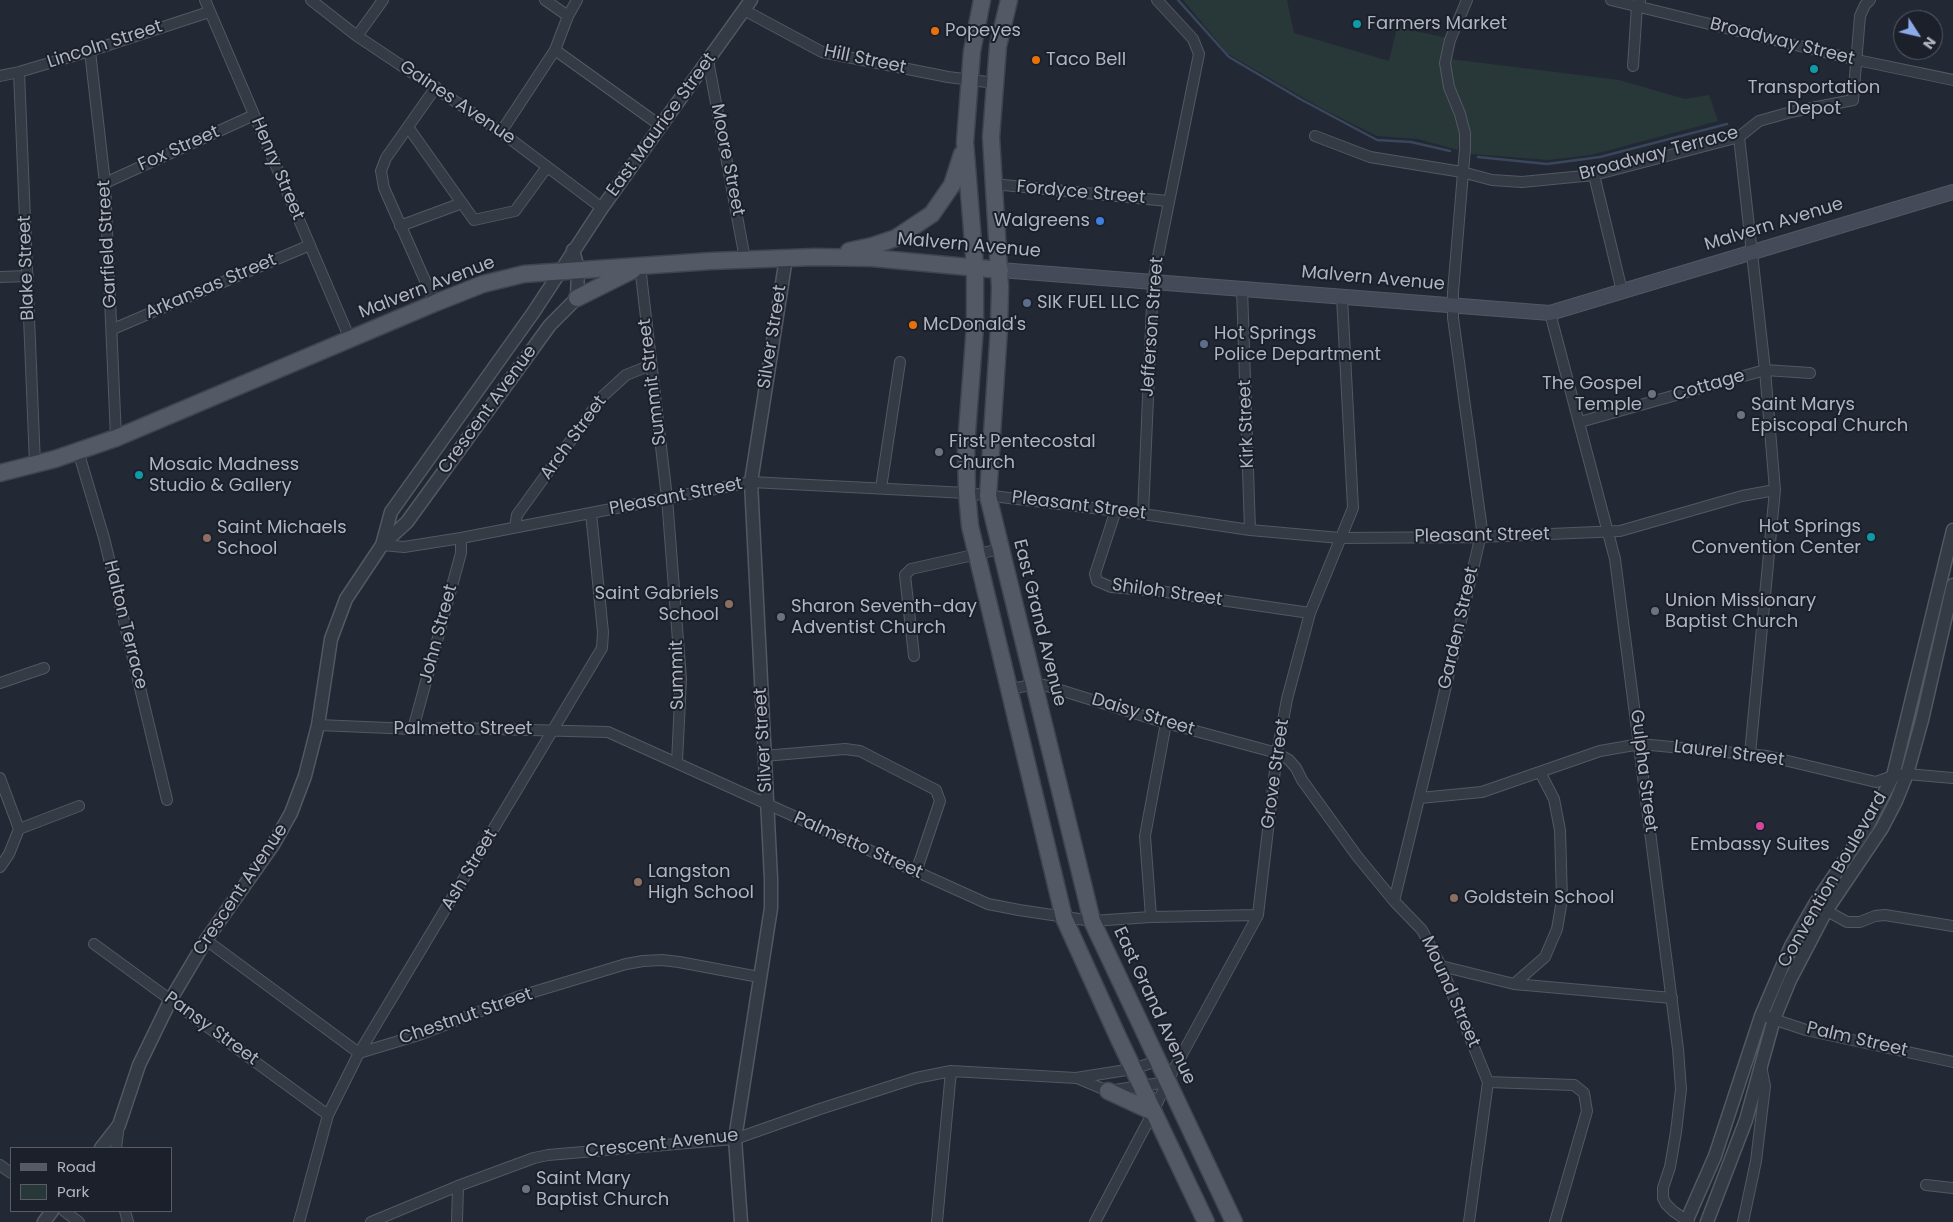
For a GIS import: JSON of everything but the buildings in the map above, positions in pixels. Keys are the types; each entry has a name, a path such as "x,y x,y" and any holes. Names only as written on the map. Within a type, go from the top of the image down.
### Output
{"main road":[{"path":"982,0 972,51 965,142 975,267 975,326 966,446 970,526 1064,918 1141,1087 1206,1222"},
{"name":"East Grand Avenue","path":"1009,0 998,46 991,137 1000,270 999,328 988,496 1092,921 1166,1082 1234,1222"},
{"path":"815,257 872,246 896,238 917,226 932,214 952,185 965,142"},
{"name":"Malvern Avenue","path":"0,473 116,438 435,303 484,284 524,274 746,259 872,258 1000,270 1550,313 1953,192"},
{"path":"577,298 640,266"},
{"path":"1108,1090 1153,1112"}],"street":[{"name":"Henry Street","path":"205,0 350,338"},
{"name":"Gaines Avenue","path":"311,0 357,36 501,132 602,208"},
{"path":"357,36 383,0"},
{"path":"545,0 568,16"},
{"path":"501,132 555,50 568,16 577,0"},
{"name":"Jefferson Street","path":"1143,514 1153,281 1199,54 1193,39 1157,0"},
{"name":"Garden Street","path":"1394,901 1420,798 1482,530 1452,306 1465,133 1460,114 1449,87 1444,63 1450,40 1467,0"},
{"name":"Broadway Street","path":"1611,0 1639,3 1857,60 1953,80"},
{"path":"1857,60 1860,16 1865,4 1870,0"},
{"path":"1633,66 1639,3"},
{"name":"Hill Street","path":"748,5 822,52 969,80 995,83"},
{"name":"East Maurice Street","path":"561,270 602,208 748,5"},
{"name":"Lincoln Street","path":"0,76 90,51 209,12"},
{"path":"555,50 661,126"},
{"name":"Garfield Street","path":"90,51 105,183 113,329 116,438"},
{"name":"Moore Street","path":"708,60 746,259"},
{"name":"Broadway Terrace","path":"1315,136 1370,157 1462,172 1492,180 1522,182 1594,175 1739,137 1759,121 1791,112 1853,100 1857,60"},
{"name":"Blake Street","path":"19,72 35,464"},
{"path":"435,303 384,188 380,171 386,158 436,87"},
{"name":"Fox Street","path":"105,183 254,116"},
{"path":"408,126 474,220 515,211 547,167"},
{"path":"1739,137 1765,370 1776,490 1750,754"},
{"path":"1594,175 1622,291"},
{"name":"Fordyce Street","path":"993,184 1168,201"},
{"path":"400,226 462,203"},
{"name":"Arkansas Street","path":"113,329 310,246"},
{"path":"573,250 578,269 577,298"},
{"name":"Silver Street","path":"741,1222 735,1139 771,908 751,482 786,258"},
{"name":"Summit Street","path":"640,266 667,498"},
{"name":"Crescent Avenue","path":"382,545 391,512 533,313 561,270"},
{"path":"0,277 28,276"},
{"name":"Kirk Street","path":"1242,288 1250,530"},
{"name":"Grove Street","path":"1095,1222 1153,1112 1166,1082 1258,915 1277,753 1286,699 1310,613 1353,508 1342,297"},
{"name":"Crescent Avenue","path":"116,1147 119,1125 139,1065 171,999 206,940 273,846 291,814 304,776 318,724 330,639 346,599 382,545 407,522 550,325 577,298"},
{"path":"533,313 550,325"},
{"name":"Gulpha Street","path":"1550,313 1616,558 1672,998 1681,1089 1676,1132 1670,1166 1663,1188 1663,1198 1666,1204 1687,1222"},
{"path":"881,488 900,362"},
{"name":"Arch Street","path":"515,527 517,515 603,396 626,375 651,365"},
{"name":"Cottage","path":"1580,422 1765,370 1810,373"},
{"path":"458,416 475,428"},
{"name":"Halton Terrace","path":"78,451 104,538 167,800"},
{"name":"Pleasant Street","path":"382,545 404,547 461,538 751,482 967,493 1116,510 1250,530 1340,538 1480,537 1620,531 1742,496 1776,490"},
{"name":"Summit","path":"667,498 681,679 676,762"},
{"name":"Shiloh Street","path":"1116,510 1095,574 1097,581 1111,587 1310,613"},
{"name":"Ash Street","path":"299,1222 328,1115 359,1053 555,730 602,648 603,632 591,514"},
{"name":"Convention Boulevard","path":"1687,1222 1715,1156 1761,1016 1791,946 1815,904 1867,827 1893,776 1953,530"},
{"name":"John Street","path":"413,729 461,553 461,538"},
{"path":"914,656 905,575 911,569 1000,549"},
{"name":"Convention Boulevard","path":"1706,1222 1738,1144 1774,1020 1790,980 1826,911 1882,828 1896,802 1907,774 1922,720 1953,585"},
{"path":"0,683 44,668"},
{"name":"Daisy Street","path":"1008,690 1034,684 1044,685 1166,723 1277,753"},
{"path":"1151,917 1145,836 1166,723"},
{"name":"Palmetto Street","path":"318,724 413,729 453,728 608,732 988,904 1064,918 1092,921 1151,917 1258,915"},
{"name":"Laurel Street","path":"1420,798 1482,792 1600,751 1640,744 1750,754 1876,782 1893,776 1907,774 1953,778"},
{"path":"764,756 845,749 860,751 936,790 940,801 916,872"},
{"name":"Mound Street","path":"1277,753 1296,768 1302,780 1357,856 1394,901 1422,930 1441,966 1488,1082 1469,1222"},
{"path":"1514,984 1545,957 1557,929 1562,900 1560,830 1554,799 1540,772"},
{"path":"0,778 19,829 9,854 0,867"},
{"path":"19,829 79,806"},
{"path":"1815,904 1847,922 1860,922 1875,916 1886,915 1953,926"},
{"path":"206,940 359,1053"},
{"name":"Pansy Street","path":"94,944 328,1115"},
{"name":"Chestnut Street","path":"359,1053 422,1034 517,998 643,961 662,960 759,977"},
{"path":"1441,966 1514,984 1672,998"},
{"name":"Palm Street","path":"1761,1016 1806,1030 1953,1062"},
{"name":"Crescent Avenue","path":"371,1222 458,1186 548,1155 735,1139 916,1078 951,1071 1076,1078 1133,1069 1157,1061"},
{"path":"1743,1222 1756,1161 1763,1104 1765,1086 1761,1065"},
{"path":"937,1222 951,1071"},
{"name":"Crescent Avenue","path":"1076,1078 1108,1090 1141,1087 1166,1082"},
{"path":"1488,1082 1574,1085 1584,1094 1587,1111 1554,1222"},
{"path":"102,1147 119,1125"},
{"path":"0,1164 10,1172"},
{"path":"1926,1185 1953,1188"},
{"path":"457,1222 458,1186"},
{"path":"65,1212 79,1222"}],"green space":[{"path":"1183,0 1287,0 1294,33 1389,61 1397,27 1447,38 1440,62 1460,132 1458,150 1418,139 1377,136 1319,107 1228,54"},
{"path":"1450,59 1619,80 1685,99 1709,95 1718,121 1591,155 1548,160 1471,154 1469,127 1455,88"}],"waterway":[{"path":"1178,0 1229,57 1302,100 1377,140 1411,142 1450,151"},
{"path":"1478,157 1547,164 1600,157 1727,124"}],"place":[{"name":"Farmers Market","path":"1357,24"},
{"name":"Popeyes","path":"935,31"},
{"name":"Taco Bell","path":"1036,60"},
{"name":"Transportation Depot","path":"1814,69"},
{"name":"Walgreens","path":"1100,221"},
{"name":"SIK FUEL LLC","path":"1027,303"},
{"name":"McDonald's","path":"913,325"},
{"name":"Hot Springs Police Department","path":"1204,344"},
{"name":"The Gospel Temple","path":"1652,394"},
{"name":"Saint Marys Episcopal Church","path":"1741,415"},
{"name":"First Pentecostal Church","path":"939,452"},
{"name":"Mosaic Madness Studio & Gallery","path":"139,475"},
{"name":"Hot Springs Convention Center","path":"1871,537"},
{"name":"Saint Michaels School","path":"207,538"},
{"name":"Saint Gabriels School","path":"729,604"},
{"name":"Union Missionary Baptist Church","path":"1655,611"},
{"name":"Sharon Seventh-day Adventist Church","path":"781,617"},
{"name":"Embassy Suites","path":"1760,826"},
{"name":"Langston High School","path":"638,882"},
{"name":"Goldstein School","path":"1454,898"},
{"name":"Saint Mary Baptist Church","path":"526,1189"}]}
